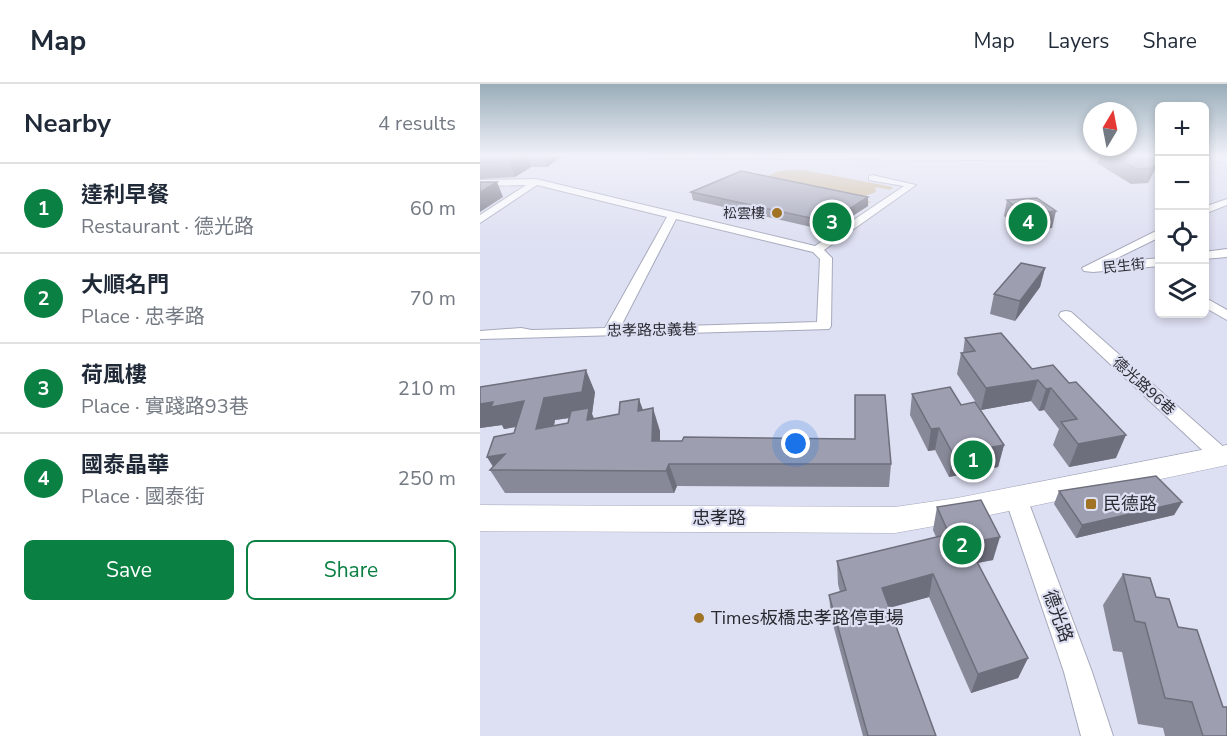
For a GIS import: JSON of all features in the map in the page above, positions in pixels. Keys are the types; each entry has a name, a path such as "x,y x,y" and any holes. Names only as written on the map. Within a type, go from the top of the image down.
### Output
{"street":[{"path":"480,220 531,185"},
{"path":"550,185 817,250 911,185"},
{"path":"1207,210 1227,202"},
{"path":"611,331 672,216"},
{"name":"民生街","path":"1155,234 1088,268 1155,263"},
{"name":"忠孝路忠義巷","path":"480,335 521,332 531,335 824,326 825,258 817,250"},
{"path":"1209,255 1227,253"},
{"path":"1146,264 1155,269"},
{"path":"1209,304 1227,316"},
{"name":"德光路96巷","path":"1066,315 1224,456"},
{"path":"1016,498 1224,456"},
{"name":"忠孝路","path":"480,518 895,520 1016,498"},
{"name":"德光路","path":"1016,498 1078,672 1097,736"}],"shaded area":[{"path":"787,185 893,187 890,190 875,187 876,192 859,198 871,202 865,205"}],"building":[{"path":"480,185 491,185 480,192"},
{"path":"707,185 811,185 868,197 829,222 691,192"},
{"path":"1037,198 1056,211 1024,214 1007,200"},
{"path":"1021,263 1045,268 1020,301 994,294"},
{"path":"1001,333 1032,369 1053,365 1069,383 1076,382 1126,435 1078,444 1061,422 1077,419 1051,388 1046,389 1038,380 986,388 961,353 975,351 965,338"},
{"path":"586,370 582,392 544,398 536,429 568,423 571,411 589,408 587,420 619,414 620,402 639,399 638,411 653,408 652,441 682,441 684,437 855,439 855,395 885,395 891,464 669,464 666,471 490,470 505,454 487,457 494,437 514,433 524,401 491,407 493,402 480,404 480,387"},
{"path":"950,387 961,405 975,402 1004,445 953,454 939,428 931,429 912,394"},
{"path":"1156,476 1182,502 1082,525 1059,491"},
{"path":"981,500 1000,537 967,543 1028,658 978,674 933,574 882,588 936,736 868,736 829,595 846,590 837,561 949,534 937,507"},
{"path":"1123,574 1150,578 1156,597 1169,599 1178,627 1197,630 1223,707 1227,707 1227,736 1203,736 1192,702 1165,698 1145,623 1135,621"}],"place":[{"name":"松雲樓","path":"777,213"},
{"name":"荷風樓","path":"832,222"},
{"name":"國泰晶華","path":"1028,222"},
{"name":"達利早餐","path":"973,460"},
{"name":"民德路","path":"1091,504"},
{"name":"大順名門","path":"962,545"},
{"name":"Times板橋忠孝路停車場","path":"699,618"}]}
